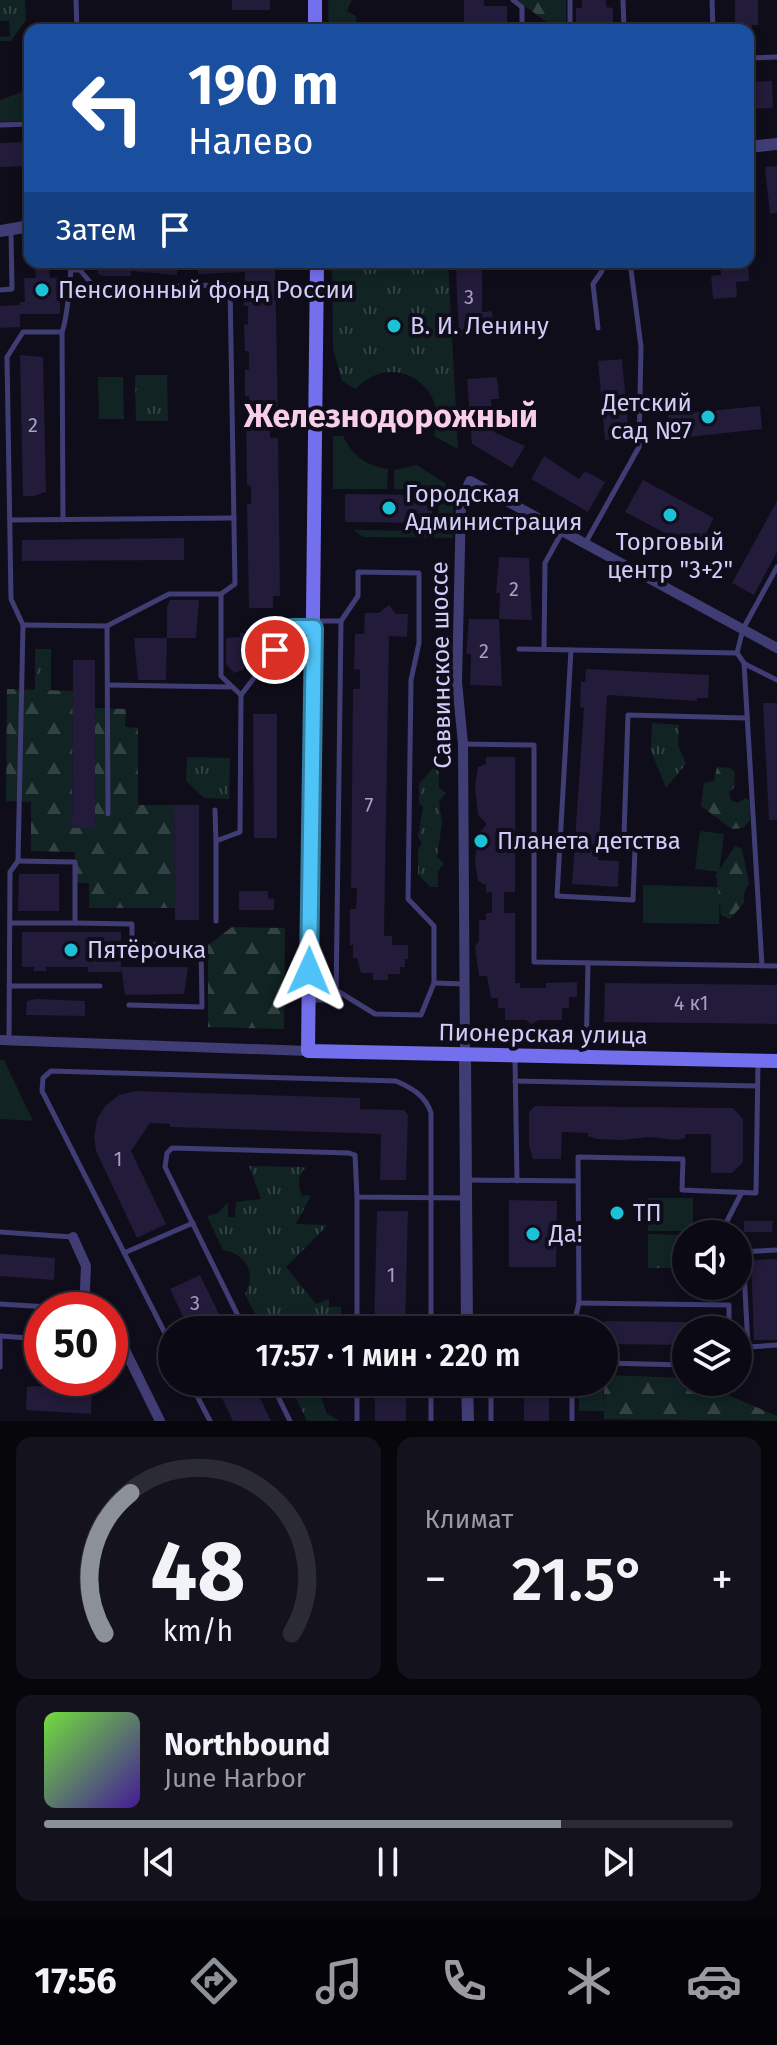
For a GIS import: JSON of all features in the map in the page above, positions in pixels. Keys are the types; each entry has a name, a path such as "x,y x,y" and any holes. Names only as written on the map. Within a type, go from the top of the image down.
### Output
{"main road":[{"path":"315,0 315,24"},
{"path":"308,1051 317,268"},
{"name":"Пионерская улица","path":"308,1051 777,1061"}],"street":[{"path":"754,146 777,144"},
{"name":"Саввинское шоссе","path":"465,1055 463,744 457,682 461,502 470,481 777,648"},
{"path":"4,1040 308,1051"},
{"path":"465,1055 467,1316"},
{"path":"73,1237 86,1266 84,1292"},
{"path":"128,1356 160,1421"},
{"path":"467,1396 468,1421"}],"lane":[{"path":"76,0 77,24"},
{"path":"513,0 522,7 522,24"},
{"path":"570,0 570,24"},
{"path":"623,0 624,24"},
{"path":"712,0 713,24"},
{"path":"754,58 777,57"},
{"path":"0,125 24,124"},
{"path":"0,290 12,289 5,230"},
{"path":"598,328 593,284 602,268"},
{"path":"586,544 639,447 641,347 631,268"},
{"path":"23,625 107,626 169,594 221,594 235,584 230,285 94,287 80,270 71,270 62,332 63,520"},
{"path":"4,1040 9,986 10,872 18,861 23,625 11,599 11,520 3,364 23,332 62,332"},
{"path":"11,520 234,518"},
{"path":"544,649 545,563 563,531"},
{"path":"777,567 743,629 737,653 744,663 777,680"},
{"path":"308,1000 336,1000 336,990 341,621 358,596 358,572 419,573 419,643 411,680 408,899 434,926 434,983 421,1015 375,1014 336,990"},
{"path":"221,594 221,676 241,695"},
{"path":"216,841 240,832 241,695 292,628 341,621"},
{"path":"107,626 108,814"},
{"path":"519,649 737,653"},
{"path":"571,650 557,896 633,900 635,849 624,836 628,715 746,718"},
{"path":"744,663 762,966"},
{"path":"108,685 232,687"},
{"path":"463,744 534,745 534,962 777,966"},
{"path":"215,810 216,921"},
{"path":"18,861 75,862 75,923"},
{"path":"10,923 132,924 132,945 201,945 202,1007 129,1005"},
{"path":"586,1057 588,963"},
{"path":"434,983 464,984"},
{"path":"9,986 100,986"},
{"path":"515,1056 517,1181"},
{"path":"575,1316 579,1303 578,1157 683,1159 682,1190 756,1193 758,1060"},
{"path":"158,1320 42,1091 43,1078 51,1071 396,1081 420,1094 431,1113 431,1316"},
{"path":"515,1081 757,1086"},
{"path":"238,1316 165,1167 167,1153 180,1146 355,1155 357,1316"},
{"path":"466,1180 578,1181"},
{"path":"728,1220 742,1192"},
{"path":"357,1197 466,1198"},
{"path":"124,1253 193,1223"},
{"path":"0,1232 73,1237"},
{"path":"752,1251 777,1250"},
{"path":"745,1300 748,1347 777,1345"},
{"path":"579,1303 729,1305 729,1316"},
{"path":"0,1304 24,1306"},
{"path":"0,1367 0,1336 24,1338"},
{"path":"618,1363 672,1365"},
{"path":"197,1396 210,1421"},
{"path":"278,1396 290,1421"},
{"path":"357,1396 357,1421"},
{"path":"431,1396 431,1421"},
{"path":"491,1396 491,1421"},
{"path":"572,1396 572,1421"}],"green space":[{"path":"0,0 25,0 26,20 11,41 0,41 0,37 10,36 9,21 0,21"},
{"path":"328,0 352,0 347,11 356,16 356,24 329,24"},
{"path":"517,0 566,0 566,24 549,24"},
{"path":"24,91 24,121 0,122 0,100"},
{"path":"332,268 448,268 458,449 434,436 437,418 434,402 415,379 401,373 386,372 370,377 356,389 342,381 333,349"},
{"path":"135,375 167,375 168,421 136,421"},
{"path":"98,377 123,377 124,419 99,419"},
{"path":"333,436 343,436 351,449 366,462 388,469 387,489 333,489"},
{"path":"417,465 445,483 447,490 394,489 394,470"},
{"path":"439,497 453,498 453,538 363,537 354,530 438,531"},
{"path":"35,649 51,649 51,690 35,690"},
{"path":"7,689 73,691 72,827 95,827 95,708 126,709 125,727 138,728 138,805 174,805 175,908 89,908 89,883 75,883 75,852 31,851 31,802 6,801"},
{"path":"652,723 679,725 678,745 686,764 666,788 651,751"},
{"path":"187,757 230,758 229,799 204,798 186,781"},
{"path":"717,767 730,768 735,772 734,788 729,792 731,800 738,803 745,798 749,800 750,820 743,828 732,829 701,806 704,783 714,781"},
{"path":"433,768 439,768 439,788 446,793 439,801 442,823 437,857 444,863 438,871 438,887 430,887 418,874 418,851 422,842 418,838 423,807 419,803 419,784"},
{"path":"700,831 724,834 719,872 695,869"},
{"path":"735,846 742,849 749,883 744,893 744,903 730,919 721,915 716,875"},
{"path":"643,885 720,887 719,924 643,923"},
{"path":"232,927 285,928 284,1029 208,1027 208,945"},
{"path":"0,1060 4,1060 33,1121 0,1119"},
{"path":"249,1166 306,1167 300,1177 300,1188 302,1196 311,1195 296,1224 328,1225 286,1267 316,1304 329,1299 329,1307 341,1307 341,1315 256,1316 245,1294 250,1279 247,1266 238,1255 223,1250 207,1216 218,1213 228,1202 228,1217 235,1217 236,1202 261,1199"},
{"path":"648,1198 693,1198 693,1220 672,1220 672,1231 648,1231"},
{"path":"648,1234 672,1235 672,1268 648,1268"},
{"path":"618,1376 672,1377 672,1396 731,1396 777,1416 777,1421 604,1419 604,1396 618,1396"},
{"path":"295,1396 320,1396 327,1414 340,1421 307,1421"},
{"path":"579,1396 603,1396 604,1411 579,1411"}],"building":[{"path":"232,0 270,0 270,10 232,10"},
{"path":"464,0 484,0 484,6 507,6 507,24 464,24"},
{"path":"582,0 606,0 606,7 613,8 613,24 576,24 576,8 582,8"},
{"path":"735,0 758,0 758,25 735,24"},
{"path":"772,81 773,108 754,109 754,82"},
{"path":"24,142 24,166 0,167 0,143"},
{"path":"777,166 777,213 770,214 765,167"},
{"path":"35,268 49,268 50,278 60,278 60,314 20,314 20,327 0,328 0,306 25,302 24,278 36,278"},
{"path":"98,268 177,268 177,275 131,271 131,276 98,274"},
{"path":"198,268 275,268 278,417 270,417 270,438 278,438 280,596 273,596 273,608 249,608 247,504 251,504 251,486 247,485 246,415 250,415 249,396 245,396 249,351 245,351 244,325 248,324 248,306 244,306 245,272 198,274"},
{"path":"720,268 748,268 749,281 736,282 737,297 713,299 711,276 721,275"},
{"path":"482,269 482,312 492,311 493,331 459,336 456,270"},
{"path":"20,355 43,357 46,492 34,496 23,496"},
{"path":"622,359 629,437 605,440 598,361"},
{"path":"497,377 499,399 491,399 494,432 525,446 512,468 472,444 467,379"},
{"path":"760,406 762,429 670,439 668,415"},
{"path":"544,456 579,479 585,471 605,482 588,512 531,479"},
{"name":"Торговый центр \"3+2\"","path":"643,480 714,518 697,550 625,512"},
{"name":"Городская Администрация","path":"345,494 432,495 432,523 345,522"},
{"path":"777,501 777,552 754,595 732,583"},
{"path":"184,538 184,560 22,561 22,540"},
{"path":"499,557 529,558 532,620 499,619 500,593 496,593"},
{"path":"170,600 199,600 196,638 167,638 167,607"},
{"path":"389,605 396,614 408,614 407,637 389,636 384,936 392,936 392,945 408,945 408,959 405,959 405,967 400,967 400,974 388,974 388,980 373,980 373,973 361,973 357,958 353,958 353,945 350,945 350,909 356,909 357,888 351,888 353,689 360,689 360,670 354,669 355,634 364,634 365,613 379,613"},
{"path":"469,619 499,619 502,686 470,685 471,654 466,654"},
{"path":"240,633 266,634 265,643 243,670 234,673 226,664 226,638 240,637"},
{"path":"134,638 167,638 166,680 138,680"},
{"path":"73,660 95,660 95,828 72,828"},
{"path":"586,669 709,675 708,698 697,698 697,701 607,695 598,860 619,861 618,887 572,884 584,708 580,707 581,682 585,682"},
{"path":"763,703 777,703 777,820 769,820"},
{"path":"253,714 277,714 277,838 254,838"},
{"path":"486,757 515,757 515,892 504,892 504,913 515,913 515,983 520,983 520,988 546,988 546,983 577,982 577,997 569,997 569,1008 562,1008 562,1020 539,1020 531,1024 526,1020 505,1020 505,1008 498,1008 498,998 491,998 487,976 479,976 475,946 479,941 479,920 486,920 486,913 492,913 492,892 486,893 486,885 478,881 475,861 478,834 487,824 478,815 475,787 478,767 486,764"},
{"path":"174,805 199,805 199,920 175,920"},
{"path":"19,874 59,874 59,911 18,911"},
{"path":"239,891 268,891 268,898 274,899 274,910 239,910"},
{"name":"Пятёрочка","path":"22,932 121,932 121,972 88,972 88,967 46,967 46,971 34,971 34,967 22,967"},
{"path":"121,967 188,967 184,994 125,995"},
{"path":"605,983 777,985 777,1024 604,1022"},
{"path":"27,1001 85,1001 85,1016 26,1015"},
{"path":"135,1091 360,1098 360,1109 404,1110 408,1115 406,1180 380,1180 381,1134 170,1127 170,1124 150,1123 131,1151 166,1224 137,1238 96,1151 94,1137 97,1119 106,1105 119,1095"},
{"path":"535,1106 733,1108 743,1119 743,1162 732,1173 711,1173 711,1134 685,1134 685,1138 676,1140 650,1137 621,1140 597,1139 588,1136 588,1133 562,1132 561,1159 533,1159 529,1146 529,1112"},
{"name":"Да!","path":"509,1200 557,1201 556,1267 509,1267"},
{"path":"377,1211 408,1211 405,1316 374,1316"},
{"path":"752,1221 773,1221 772,1232 752,1232"},
{"path":"0,1254 55,1258 54,1280 0,1276"},
{"path":"777,1259 777,1340 754,1340 752,1260"},
{"path":"200,1275 219,1316 183,1316 170,1289"},
{"path":"618,1321 672,1322 672,1345 618,1344"},
{"path":"27,1396 92,1396 91,1414 26,1410"},
{"path":"221,1396 259,1396 271,1421 233,1421"},
{"path":"375,1396 406,1396 406,1421 375,1421"},
{"path":"524,1396 549,1396 549,1421 524,1421"}],"place":[{"name":"Пенсионный фонд России","path":"42,290"},
{"name":"В. И. Ленину","path":"394,326"},
{"name":"Детский сад №7","path":"708,417"},
{"name":"Городская Администрация","path":"389,508"},
{"name":"Торговый центр \"3+2\"","path":"670,515"},
{"name":"Планета детства","path":"481,841"},
{"name":"Пятёрочка","path":"71,950"},
{"name":"ТП","path":"617,1213"},
{"name":"Да!","path":"533,1234"}],"district":[{"name":"Железнодорожный","path":"391,416"}],"route":[{"path":"275,650 292,628 314,628 309,971"}]}
